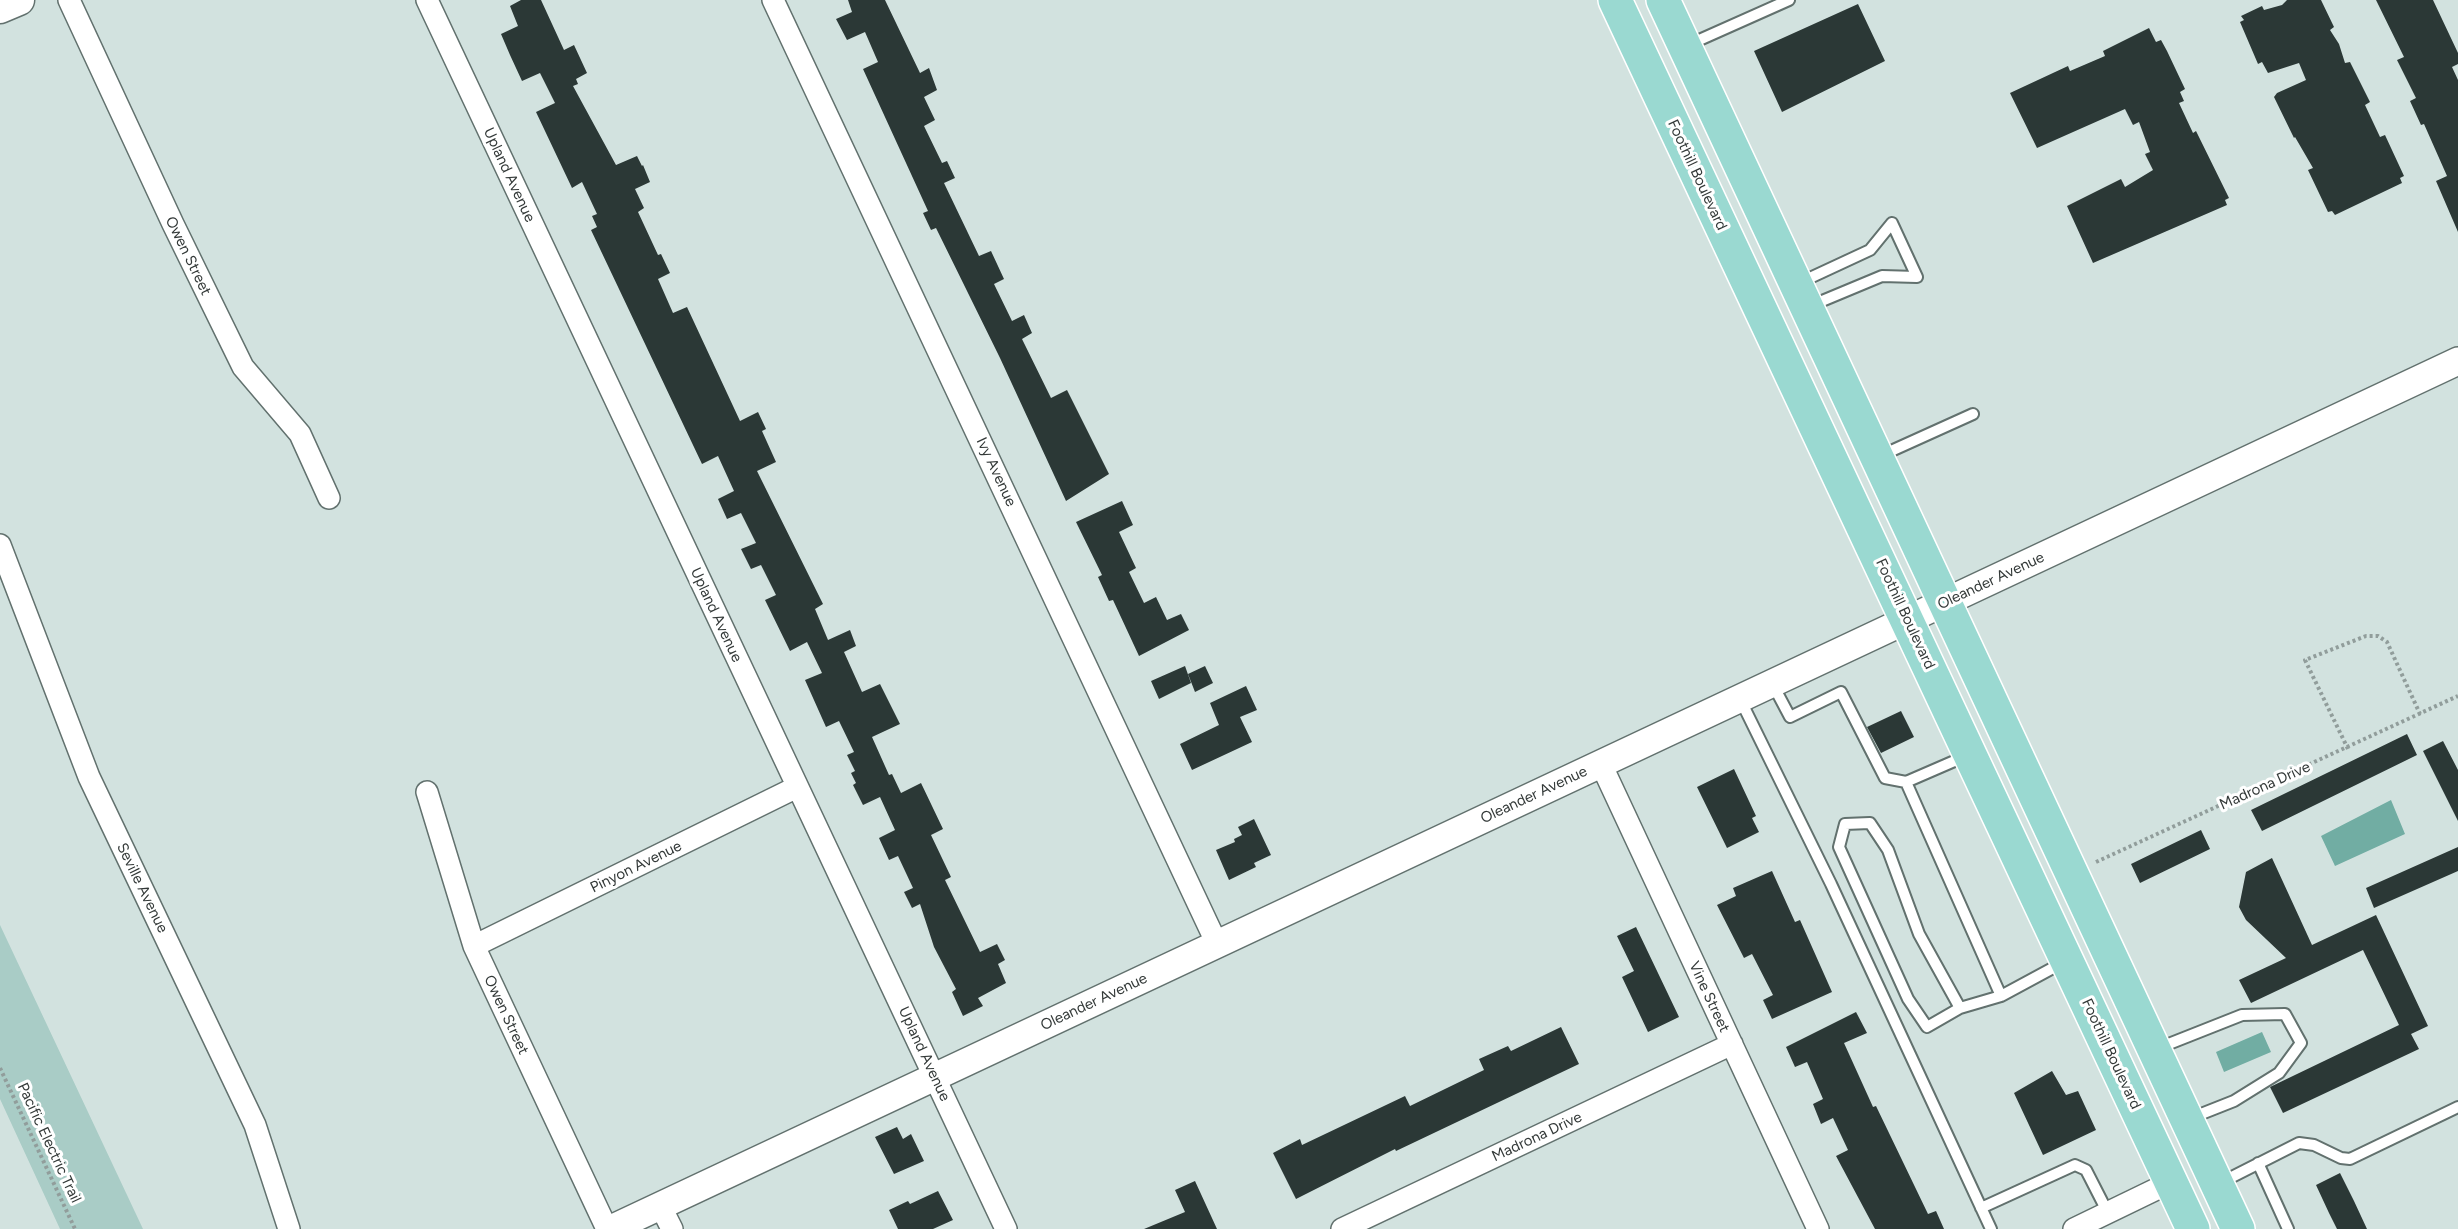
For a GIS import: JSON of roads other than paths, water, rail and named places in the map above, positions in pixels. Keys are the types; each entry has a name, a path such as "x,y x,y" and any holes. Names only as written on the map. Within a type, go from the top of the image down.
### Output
{"main road":[{"path":"0,8 19,0"},
{"name":"Foothill Boulevard","path":"1615,0 2193,1229"},
{"path":"1638,0 1655,31 1665,43 1685,46"},
{"path":"1664,0 2070,874 2238,1229"}],"street":[{"name":"Owen Street","path":"69,0 173,224 243,367 300,434 329,498"},
{"name":"Upland Avenue","path":"427,0 1006,1229"},
{"name":"Ivy Avenue","path":"773,0 1217,944"},
{"name":"Oleander Avenue","path":"609,1229 2458,362"},
{"name":"Seville Avenue","path":"0,545 89,777 255,1125 289,1229"},
{"name":"Vine Street","path":"1600,764 1818,1229"},
{"name":"Pinyon Avenue","path":"474,946 797,788"},
{"name":"Owen Street","path":"427,792 474,946 609,1229"},
{"name":"Madrona Drive","path":"1342,1229 1732,1044"},
{"path":"2074,1229 2171,1182"},
{"path":"660,1205 672,1229"}],"lane":[{"path":"1685,46 1789,0"},
{"path":"1892,223 1917,278 1882,276 1801,296 1869,250 1892,223"},
{"path":"1876,457 1973,414"},
{"path":"1772,683 1790,717 1841,692 1886,778 1906,782 1971,754"},
{"path":"1739,699 1831,884 1991,1229"},
{"path":"1906,782 2001,996"},
{"path":"1960,1008 1919,934 1888,850 1870,823 1845,824 1839,847 1908,999 1926,1027 1960,1008 2001,996 2067,961"},
{"path":"2153,1050 2242,1015 2285,1014 2301,1043 2279,1073 2234,1101 2186,1119"},
{"path":"2217,1185 2299,1143 2314,1145 2341,1158 2350,1159 2458,1107"},
{"path":"2258,1163 2288,1229"},
{"path":"1981,1208 2075,1165 2086,1170 2108,1213"}]}
